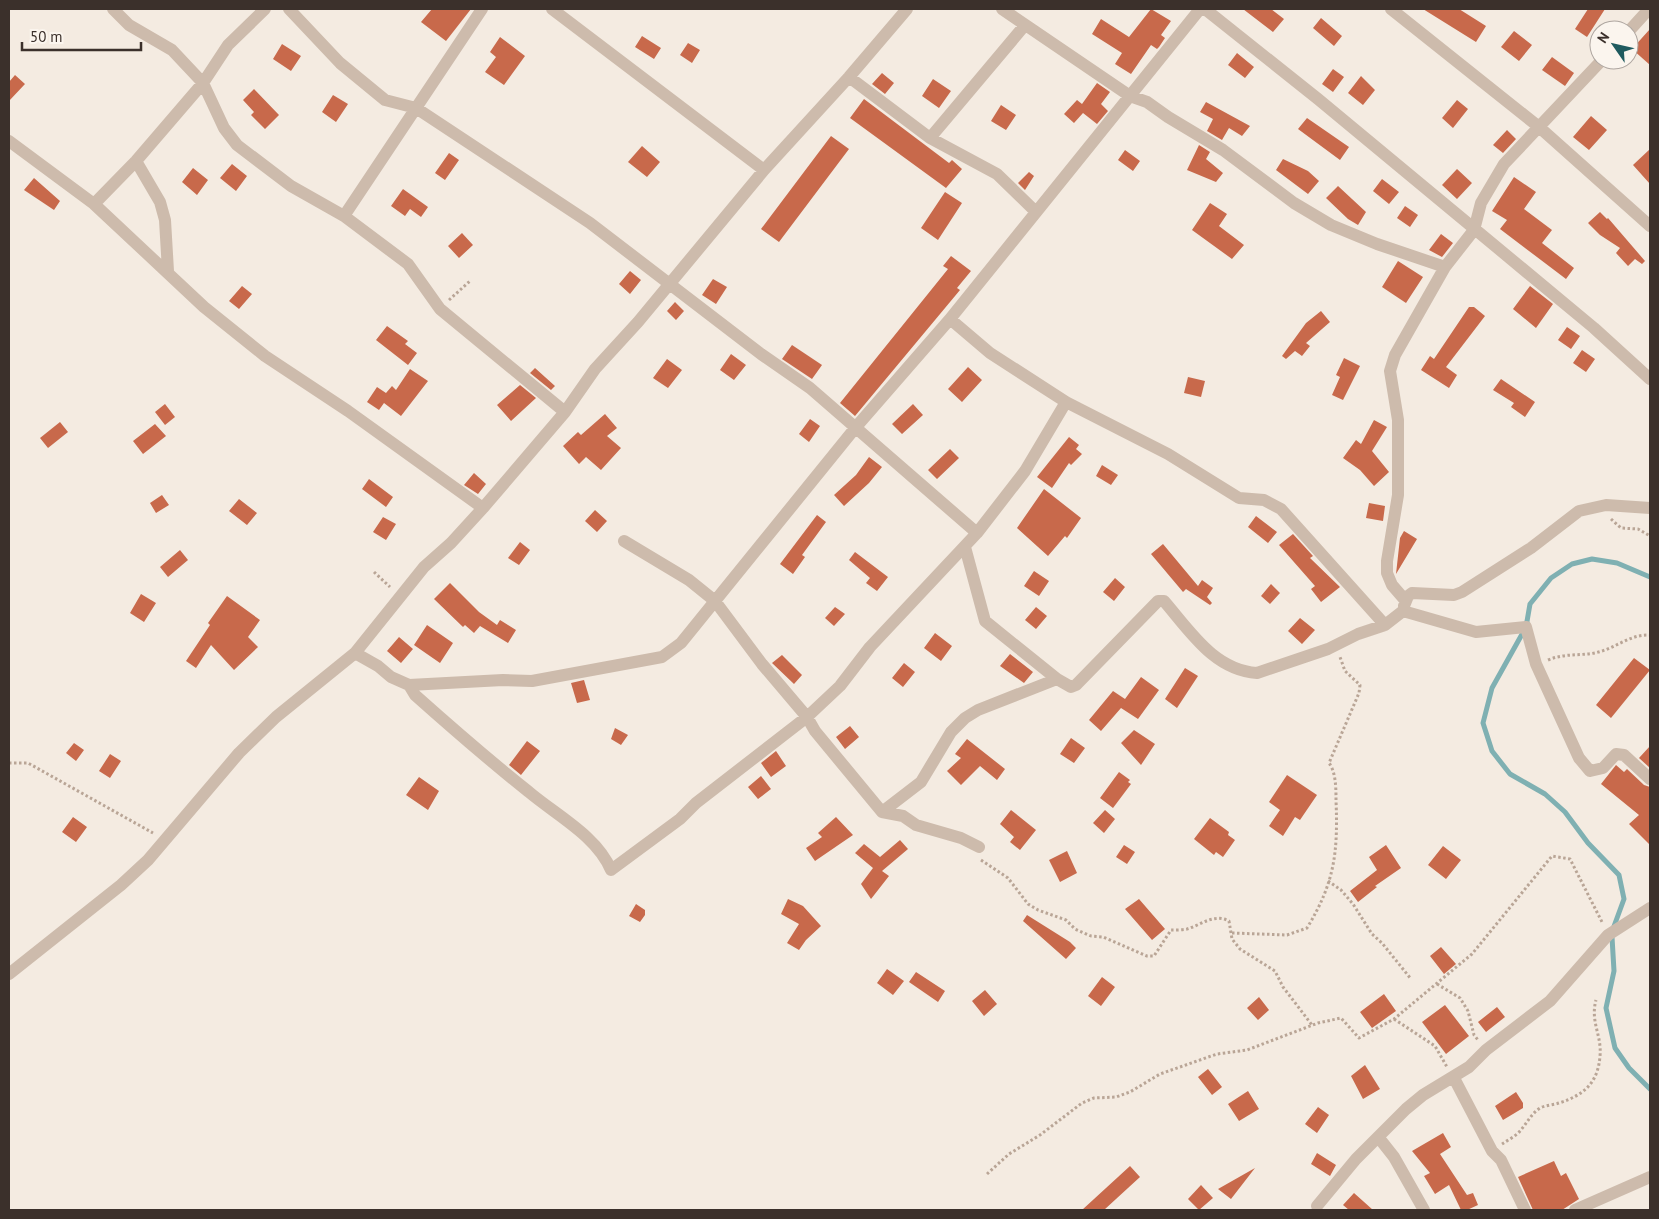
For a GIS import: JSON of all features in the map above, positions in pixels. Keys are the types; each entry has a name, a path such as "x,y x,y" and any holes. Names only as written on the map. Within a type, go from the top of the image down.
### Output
{"street":[{"path":"113,9 129,25 172,50 203,83 224,128 237,145 291,186 344,216 408,264 440,309 565,412"},
{"path":"94,204 136,161 203,83 228,45 265,9"},
{"path":"288,9 340,63 385,100 416,108 590,224 669,285 810,388 977,533"},
{"path":"344,216 482,9"},
{"path":"552,9 764,170"},
{"path":"9,974 121,886 168,839 239,753 276,717 355,653 424,567 451,543 483,508 565,412 595,369 669,285 764,170 908,9"},
{"path":"1002,9 1130,96 1147,102 1223,150 1294,203 1331,225 1377,244 1446,267"},
{"path":"355,653 378,666 391,677 409,685 503,680 532,681 662,657 681,643 856,427 950,319 1200,9"},
{"path":"1205,9 1318,99 1594,328 1650,379"},
{"path":"1391,9 1538,127 1650,226"},
{"path":"1639,20 1649,9"},
{"path":"930,138 1025,26"},
{"path":"1592,70 1504,164 1480,203 1474,230 1446,267 1395,355 1390,371 1399,439 1398,495 1387,561 1387,573 1404,605 1476,632 1526,627 1536,664 1579,758 1590,771 1603,768 1616,754 1624,755 1650,779"},
{"path":"849,77 930,138 997,174 1036,211"},
{"path":"9,141 94,204 168,271 204,307 265,356 372,427 483,508"},
{"path":"136,161 160,202 166,220 168,271"},
{"path":"950,319 990,353 1066,402 1168,454 1239,498 1264,500 1281,509 1385,625"},
{"path":"409,685 415,695 476,749 585,837 606,858 611,870 680,819 696,803 807,717 840,686 870,647 977,533 1025,471 1066,402"},
{"path":"965,547 985,621 1057,679 1071,688 1158,601 1164,601 1215,658 1244,672 1257,673 1328,649 1358,634 1385,625 1404,605 1412,593 1454,594 1462,592 1531,548 1579,511 1606,505 1650,508"},
{"path":"624,541 689,580 715,600 762,664 807,717 815,731 882,812 903,816 916,825 961,838 979,847"},
{"path":"882,812 921,782 952,732 965,718 978,710 1057,679"},
{"path":"1316,1206 1356,1159 1406,1109 1423,1095 1454,1078 1486,1050 1550,1001 1608,934 1650,908"},
{"path":"1454,1078 1492,1151 1501,1160 1525,1210"},
{"path":"1379,1138 1394,1157 1424,1210"},
{"path":"1575,1210 1650,1177"}],"path":[{"path":"440,309 470,281"},
{"path":"1606,505 1611,520 1621,528 1638,530 1650,536"},
{"path":"374,572 400,596"},
{"path":"1536,664 1559,656 1599,652 1627,640 1650,635"},
{"path":"1232,933 1287,935 1308,928 1326,896 1328,881 1336,857 1337,841 1335,783 1332,766 1329,763 1359,693 1360,685 1345,671 1337,651 1328,649"},
{"path":"9,763 28,763 168,839"},
{"path":"979,847 979,855 983,863 1008,878 1028,904 1049,915 1066,920 1075,929 1091,936 1103,937 1147,956 1154,956 1171,930 1186,929 1202,922 1224,918 1229,921 1232,939 1240,949 1275,971 1283,987 1312,1025"},
{"path":"987,1174 1009,1154 1040,1135 1082,1103 1094,1098 1116,1097 1130,1092 1160,1074 1217,1054 1247,1050 1312,1025 1341,1018 1359,1038 1394,1019 1472,954 1552,856 1570,859 1608,934"},
{"path":"1328,881 1341,890 1353,904 1372,934 1382,943 1411,979"},
{"path":"1437,984 1442,985 1460,998 1472,1022 1474,1035 1486,1050"},
{"path":"1492,1151 1519,1132 1531,1116 1542,1107 1574,1098 1585,1092 1592,1083 1599,1070 1601,1048 1593,1017 1596,1000"},
{"path":"1394,1019 1435,1046 1454,1078"}],"building":[{"path":"432,9 471,9 446,41 421,22"},
{"path":"1151,9 1171,21 1161,35 1165,38 1159,47 1157,49 1151,45 1131,74 1115,64 1122,53 1092,34 1101,19 1129,37"},
{"path":"1243,9 1271,9 1284,19 1273,32"},
{"path":"1423,9 1459,9 1486,26 1476,42"},
{"path":"1588,9 1605,9 1598,20 1589,20 1589,34 1587,37 1575,29"},
{"path":"1321,18 1342,36 1334,46 1313,28"},
{"path":"1650,29 1650,65 1639,55 1639,41"},
{"path":"1514,31 1532,45 1519,61 1501,47"},
{"path":"642,36 661,48 654,59 635,47"},
{"path":"500,37 525,56 504,85 485,72 496,57 490,52"},
{"path":"688,43 700,50 692,63 680,55"},
{"path":"282,44 301,56 291,71 273,59"},
{"path":"1237,53 1254,67 1245,78 1228,65"},
{"path":"1552,57 1574,73 1565,86 1542,70"},
{"path":"1333,69 1344,77 1333,92 1322,84"},
{"path":"882,73 894,83 885,94 872,84"},
{"path":"15,75 25,84 9,101 9,82"},
{"path":"1361,76 1375,90 1363,105 1348,93"},
{"path":"933,79 951,91 939,108 922,96"},
{"path":"1097,83 1110,92 1101,104 1108,111 1097,124 1083,113 1074,123 1064,114 1077,100 1082,104"},
{"path":"254,89 279,115 265,129 251,115 254,112 243,100"},
{"path":"333,95 348,104 336,122 322,112"},
{"path":"864,99 949,163 952,160 962,169 946,188 850,118"},
{"path":"1457,100 1468,109 1453,128 1442,118"},
{"path":"1206,102 1250,126 1242,136 1229,128 1222,140 1207,131 1213,119 1200,112"},
{"path":"1001,105 1016,115 1006,130 991,121"},
{"path":"1591,116 1607,130 1589,150 1573,137"},
{"path":"1307,118 1349,147 1340,160 1298,129"},
{"path":"1507,130 1516,139 1503,153 1493,145"},
{"path":"831,136 849,149 779,242 761,229"},
{"path":"1199,145 1210,152 1206,159 1223,173 1216,182 1187,170"},
{"path":"642,146 660,162 647,177 628,162"},
{"path":"1650,149 1650,184 1633,165"},
{"path":"1125,150 1140,161 1133,171 1118,160"},
{"path":"449,153 459,160 445,180 435,173"},
{"path":"1283,159 1308,171 1319,181 1308,194 1276,170"},
{"path":"232,164 247,176 236,191 220,178"},
{"path":"193,168 208,180 197,195 182,182"},
{"path":"1457,169 1472,183 1457,199 1442,185"},
{"path":"1029,172 1034,176 1025,190 1018,183"},
{"path":"1514,177 1536,192 1524,209 1552,230 1542,243 1574,268 1566,279 1500,229 1507,220 1492,211"},
{"path":"34,178 60,201 54,210 24,190"},
{"path":"1382,179 1399,192 1389,204 1373,191"},
{"path":"1338,186 1366,212 1358,225 1348,219 1326,198"},
{"path":"403,189 428,207 421,217 410,209 405,216 391,206"},
{"path":"945,192 962,203 938,240 921,228"},
{"path":"1210,203 1227,214 1219,226 1244,245 1232,259 1192,230"},
{"path":"1405,206 1418,215 1410,227 1397,218"},
{"path":"1600,212 1608,218 1645,261 1642,264 1635,259 1628,266 1616,253 1620,248 1600,235 1588,223"},
{"path":"462,233 473,245 459,258 448,246"},
{"path":"1441,234 1453,243 1442,257 1429,250"},
{"path":"951,256 971,271 957,288 960,290 855,416 840,403 948,269 943,266"},
{"path":"1398,261 1423,277 1406,303 1382,287"},
{"path":"630,271 641,280 630,294 619,284"},
{"path":"713,279 727,287 716,304 702,295"},
{"path":"242,286 252,294 239,309 229,301"},
{"path":"1530,286 1553,304 1536,328 1513,309"},
{"path":"675,302 684,311 676,320 667,311"},
{"path":"1469,307 1474,307 1485,316 1446,367 1457,375 1449,388 1421,370 1430,356 1434,359"},
{"path":"1321,311 1330,322 1306,343 1310,346 1302,356 1295,351 1286,359 1282,356 1306,323"},
{"path":"387,326 408,341 405,344 417,353 408,365 376,340"},
{"path":"1567,327 1580,336 1571,349 1558,340"},
{"path":"792,345 822,365 812,379 782,359"},
{"path":"1582,350 1595,359 1586,372 1573,363"},
{"path":"731,354 746,365 734,380 720,370"},
{"path":"1344,358 1360,366 1343,400 1332,395 1340,377 1336,375"},
{"path":"667,359 682,370 668,388 653,378"},
{"path":"968,367 982,380 962,402 948,389"},
{"path":"535,368 555,386 551,390 530,373"},
{"path":"410,369 428,381 401,416 384,403 379,410 367,402 377,387 386,393 392,386 396,390"},
{"path":"1188,377 1205,381 1201,397 1184,393"},
{"path":"1501,379 1535,402 1525,417 1511,407 1514,403 1493,390"},
{"path":"520,385 536,398 511,421 497,405"},
{"path":"165,404 175,417 165,425 155,412"},
{"path":"913,404 923,415 902,434 892,424"},
{"path":"605,414 617,428 607,436 621,448 601,470 586,457 579,464 563,446 578,432 581,435"},
{"path":"810,419 820,426 809,442 799,434"},
{"path":"1374,420 1387,427 1372,451 1389,472 1374,486 1360,470 1343,458 1356,440 1361,444"},
{"path":"60,422 68,432 48,448 40,438"},
{"path":"155,424 166,436 143,454 133,441"},
{"path":"1069,437 1079,445 1076,449 1082,454 1071,465 1069,463 1052,488 1037,477"},
{"path":"950,449 959,458 937,479 928,470"},
{"path":"869,457 882,467 869,483 844,506 834,495 856,475"},
{"path":"1102,465 1118,475 1111,485 1096,476"},
{"path":"474,473 486,484 478,494 464,485"},
{"path":"369,479 393,497 386,507 362,489"},
{"path":"1044,489 1081,518 1067,538 1065,536 1048,556 1017,528"},
{"path":"162,495 169,505 156,513 150,503"},
{"path":"239,499 257,513 247,525 229,511"},
{"path":"1369,503 1385,506 1383,521 1366,518"},
{"path":"595,510 607,521 597,532 585,521"},
{"path":"817,515 826,522 802,555 805,557 793,574 780,564"},
{"path":"1256,516 1277,532 1268,543 1248,527"},
{"path":"383,517 396,524 386,540 373,532"},
{"path":"1404,531 1417,539 1396,574 1400,538"},
{"path":"1293,534 1313,556 1310,558 1340,587 1321,602 1311,589 1315,586 1279,545"},
{"path":"520,542 530,550 519,565 508,558"},
{"path":"1163,544 1198,586 1202,580 1213,588 1207,597 1212,603 1210,605 1186,589 1183,592 1151,554"},
{"path":"180,550 188,560 168,577 160,567"},
{"path":"855,552 888,577 877,591 866,583 870,578 849,560"},
{"path":"1034,571 1049,581 1039,596 1024,586"},
{"path":"1115,578 1125,587 1114,601 1103,592"},
{"path":"450,583 479,612 497,625 500,620 516,630 508,643 480,626 474,633 465,625 463,627 434,599"},
{"path":"1271,584 1280,593 1270,604 1261,596"},
{"path":"141,594 156,603 144,622 130,613"},
{"path":"227,596 260,620 248,637 258,647 234,670 211,645 196,668 186,661 210,625 208,623"},
{"path":"835,607 845,614 834,626 825,618"},
{"path":"1036,607 1047,616 1036,629 1025,620"},
{"path":"1300,618 1315,630 1302,644 1288,631"},
{"path":"427,625 453,643 440,663 414,645"},
{"path":"935,633 952,646 941,661 924,648"},
{"path":"399,637 413,649 401,663 387,651"},
{"path":"1010,654 1033,672 1024,683 1000,666"},
{"path":"782,655 802,675 794,684 772,663"},
{"path":"1634,658 1650,670 1611,718 1596,705"},
{"path":"904,663 915,672 903,687 892,678"},
{"path":"1185,668 1198,676 1177,708 1165,699"},
{"path":"1141,677 1159,690 1138,719 1121,708 1101,731 1089,720 1113,691 1125,699"},
{"path":"584,680 590,700 577,703 571,683"},
{"path":"850,726 859,737 845,749 836,737"},
{"path":"615,728 628,735 621,745 611,739"},
{"path":"1134,730 1155,744 1141,765 1121,743"},
{"path":"1071,738 1085,748 1074,763 1060,754"},
{"path":"967,739 1005,769 997,780 980,766 961,785 947,771 961,758 955,754"},
{"path":"527,741 540,751 521,775 509,765"},
{"path":"74,743 84,750 76,761 66,753"},
{"path":"1650,746 1650,768 1639,758"},
{"path":"776,751 786,766 771,777 761,763"},
{"path":"110,754 121,761 110,778 99,771"},
{"path":"1616,765 1624,772 1627,769 1644,785 1650,787 1650,845 1629,824 1639,815 1601,784"},
{"path":"1119,772 1130,780 1128,782 1131,784 1113,808 1100,798"},
{"path":"1287,775 1317,795 1300,820 1295,817 1283,836 1269,826 1280,810 1269,802"},
{"path":"761,776 771,789 758,799 748,787"},
{"path":"419,777 439,791 428,810 406,795"},
{"path":"1011,810 1036,830 1020,850 1010,842 1014,837 1000,824"},
{"path":"1105,810 1115,819 1104,833 1093,823"},
{"path":"73,817 87,827 76,842 62,832"},
{"path":"836,817 853,835 815,861 806,848 822,837 818,833"},
{"path":"1210,818 1229,832 1228,835 1235,840 1223,857 1216,852 1214,855 1194,839"},
{"path":"900,840 908,849 882,871 889,876 871,899 861,884 873,868 855,853 864,844 880,857"},
{"path":"1124,845 1135,852 1127,864 1116,857"},
{"path":"1386,845 1401,868 1375,886 1377,887 1358,902 1350,891 1377,870 1369,857"},
{"path":"1443,846 1461,860 1446,879 1428,865"},
{"path":"1067,851 1077,873 1060,882 1049,860"},
{"path":"788,899 803,906 821,926 806,940 799,950 787,943 799,924 781,914"},
{"path":"1139,899 1165,929 1152,940 1125,909"},
{"path":"636,904 645,910 645,915 640,922 629,916"},
{"path":"1027,915 1070,942 1076,948 1066,959 1023,921"},
{"path":"1441,947 1456,964 1444,974 1430,956"},
{"path":"887,969 904,981 893,995 877,983"},
{"path":"916,972 945,991 938,1002 909,982"},
{"path":"1102,977 1115,987 1101,1006 1088,996"},
{"path":"985,990 997,1004 984,1016 972,1001"},
{"path":"1384,994 1396,1011 1372,1028 1360,1012"},
{"path":"1259,997 1269,1010 1258,1020 1247,1008"},
{"path":"1445,1005 1469,1036 1446,1054 1422,1022"},
{"path":"1497,1007 1505,1017 1486,1032 1478,1022"},
{"path":"1365,1065 1380,1089 1363,1099 1351,1076"},
{"path":"1208,1069 1222,1087 1212,1095 1198,1077"},
{"path":"1248,1091 1259,1109 1239,1121 1228,1104"},
{"path":"1516,1092 1523,1103 1523,1108 1503,1120 1495,1106"},
{"path":"1318,1107 1329,1115 1317,1133 1305,1124"},
{"path":"1443,1133 1451,1147 1440,1154 1467,1195 1473,1193 1478,1205 1467,1210 1461,1210 1449,1185 1435,1194 1424,1176 1430,1173 1412,1151"},
{"path":"1317,1153 1336,1165 1330,1176 1311,1164"},
{"path":"1554,1161 1561,1176 1566,1173 1579,1199 1562,1210 1533,1210 1518,1177"},
{"path":"1130,1166 1140,1177 1104,1210 1082,1210"},
{"path":"1255,1168 1231,1199 1218,1189"},
{"path":"1201,1185 1213,1198 1199,1210 1188,1199"},
{"path":"1354,1193 1373,1210 1349,1210 1343,1205"}],"waterway":[{"path":"1613,929 1624,899 1619,875 1588,843 1565,812 1545,794 1510,774 1492,751 1483,723 1492,688 1526,627 1530,604 1551,578 1572,564 1592,559 1617,563 1650,577"},
{"path":"1612,937 1614,971 1606,1008 1615,1048 1629,1068 1650,1089"}]}
